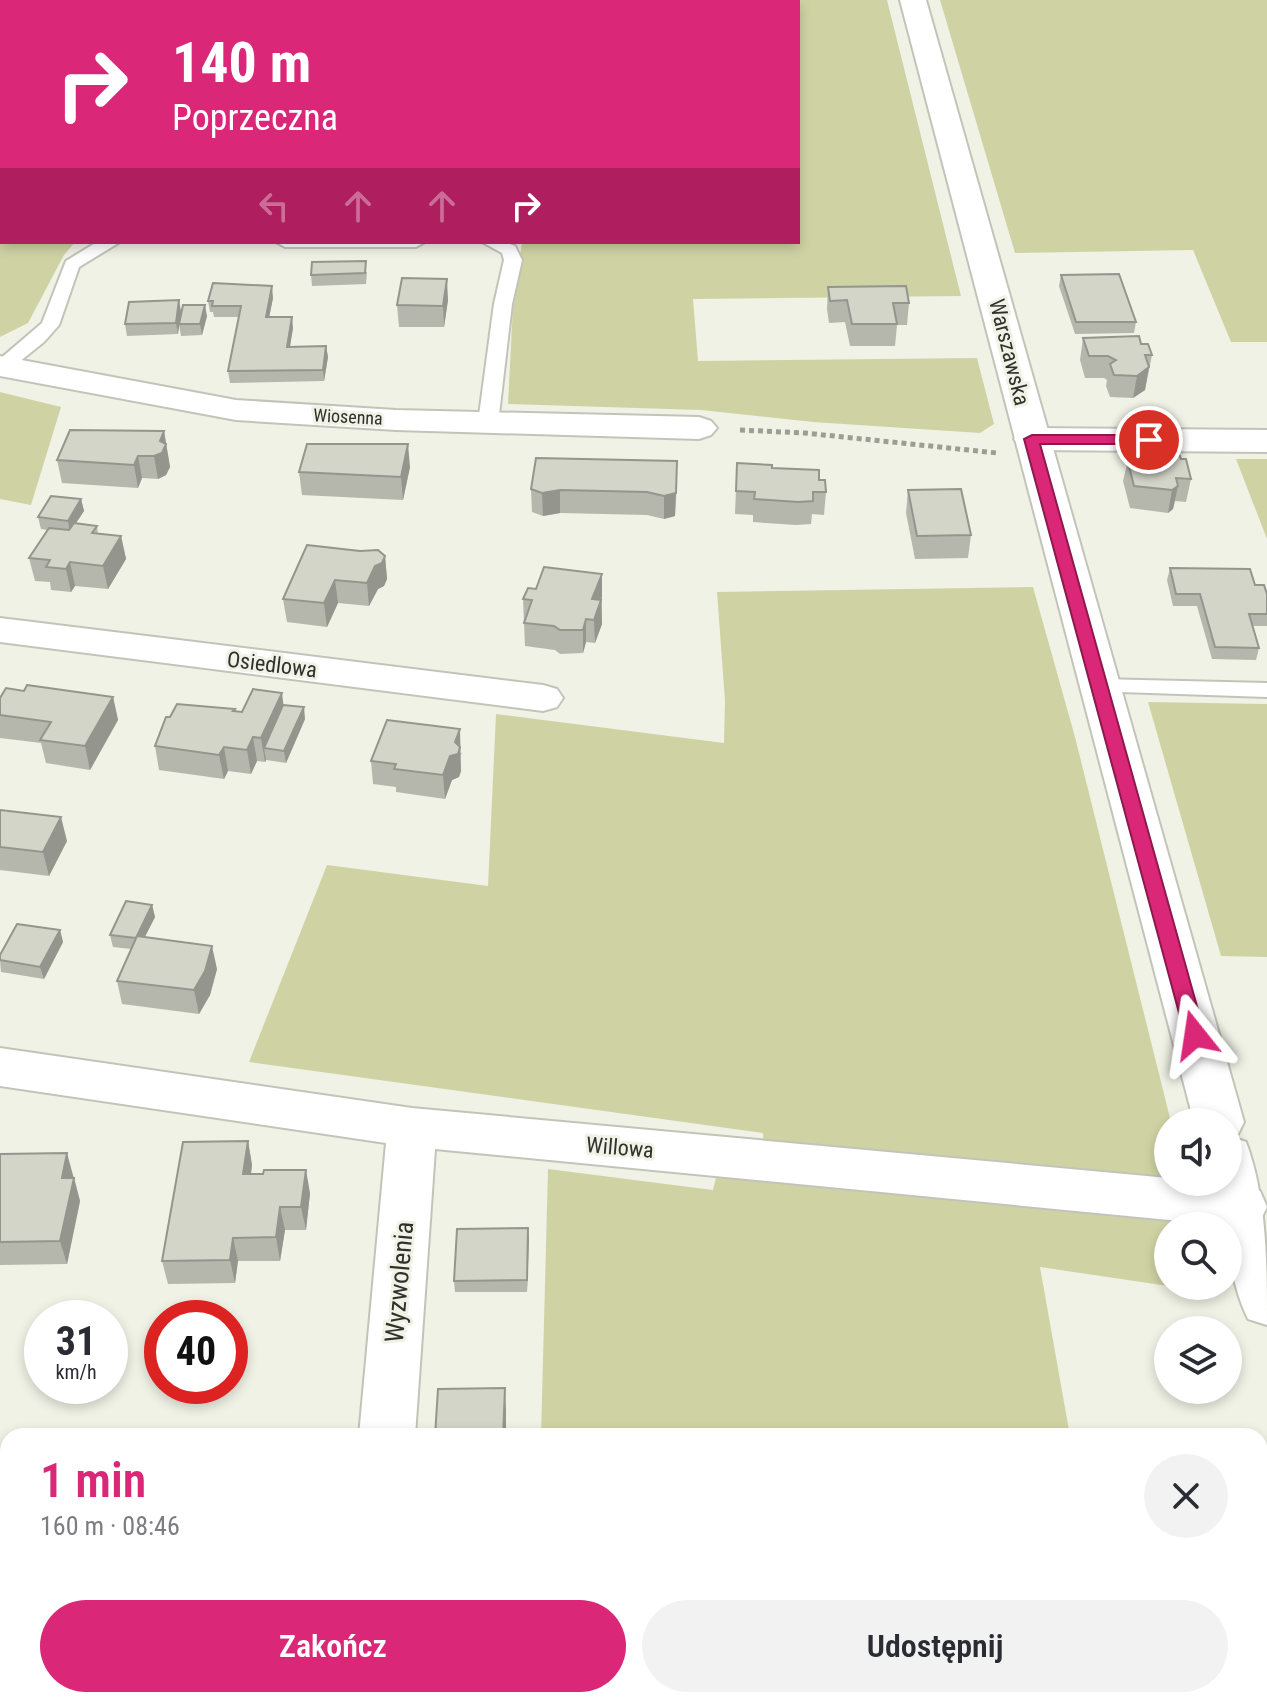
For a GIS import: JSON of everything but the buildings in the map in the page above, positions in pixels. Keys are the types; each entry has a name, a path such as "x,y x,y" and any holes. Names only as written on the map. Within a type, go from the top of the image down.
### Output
{"street":[{"name":"Warszawska","path":"913,0 1215,1108"},
{"name":"Wiosenna","path":"1,366 236,410 488,423 699,428"},
{"path":"1034,446 1267,441"},
{"name":"Osiedlowa","path":"0,630 543,698"},
{"name":"Willowa","path":"0,1067 412,1127 1242,1206"},
{"name":"Wyzwolenia","path":"388,1428 412,1127"},
{"path":"1239,1196 1267,1303"}],"lane":[{"path":"1,366 53,319 67,270 78,257 107,244"},
{"path":"488,423 503,304 513,260 509,250 496,244"},
{"path":"1099,686 1267,690"}],"path":[{"path":"699,428 805,433 894,445 1012,454 1034,446"}],"green space":[{"path":"800,0 887,0 961,296 693,299 698,361 977,358 994,424 980,433 813,422 701,410 508,404 513,305 522,244 800,244"},
{"path":"940,0 1267,0 1267,342 1231,342 1193,250 1015,253"},
{"path":"0,244 73,244 64,255 28,323 0,337"},
{"path":"0,392 61,407 31,505 0,499"},
{"path":"1236,459 1267,459 1267,539"},
{"path":"1033,587 1075,737 1168,1108 1154,1108 1154,1196 1190,1196 1194,1212 1154,1212 1154,1284 1040,1267 1069,1428 541,1428 548,1169 713,1190 717,1173 764,1180 763,1133 249,1062 327,865 488,886 496,714 724,743 725,701 717,592"},
{"path":"1148,702 1267,704 1267,957 1221,956"}],"route":[{"path":"1149,440 1032,439 1195,1035"}]}
